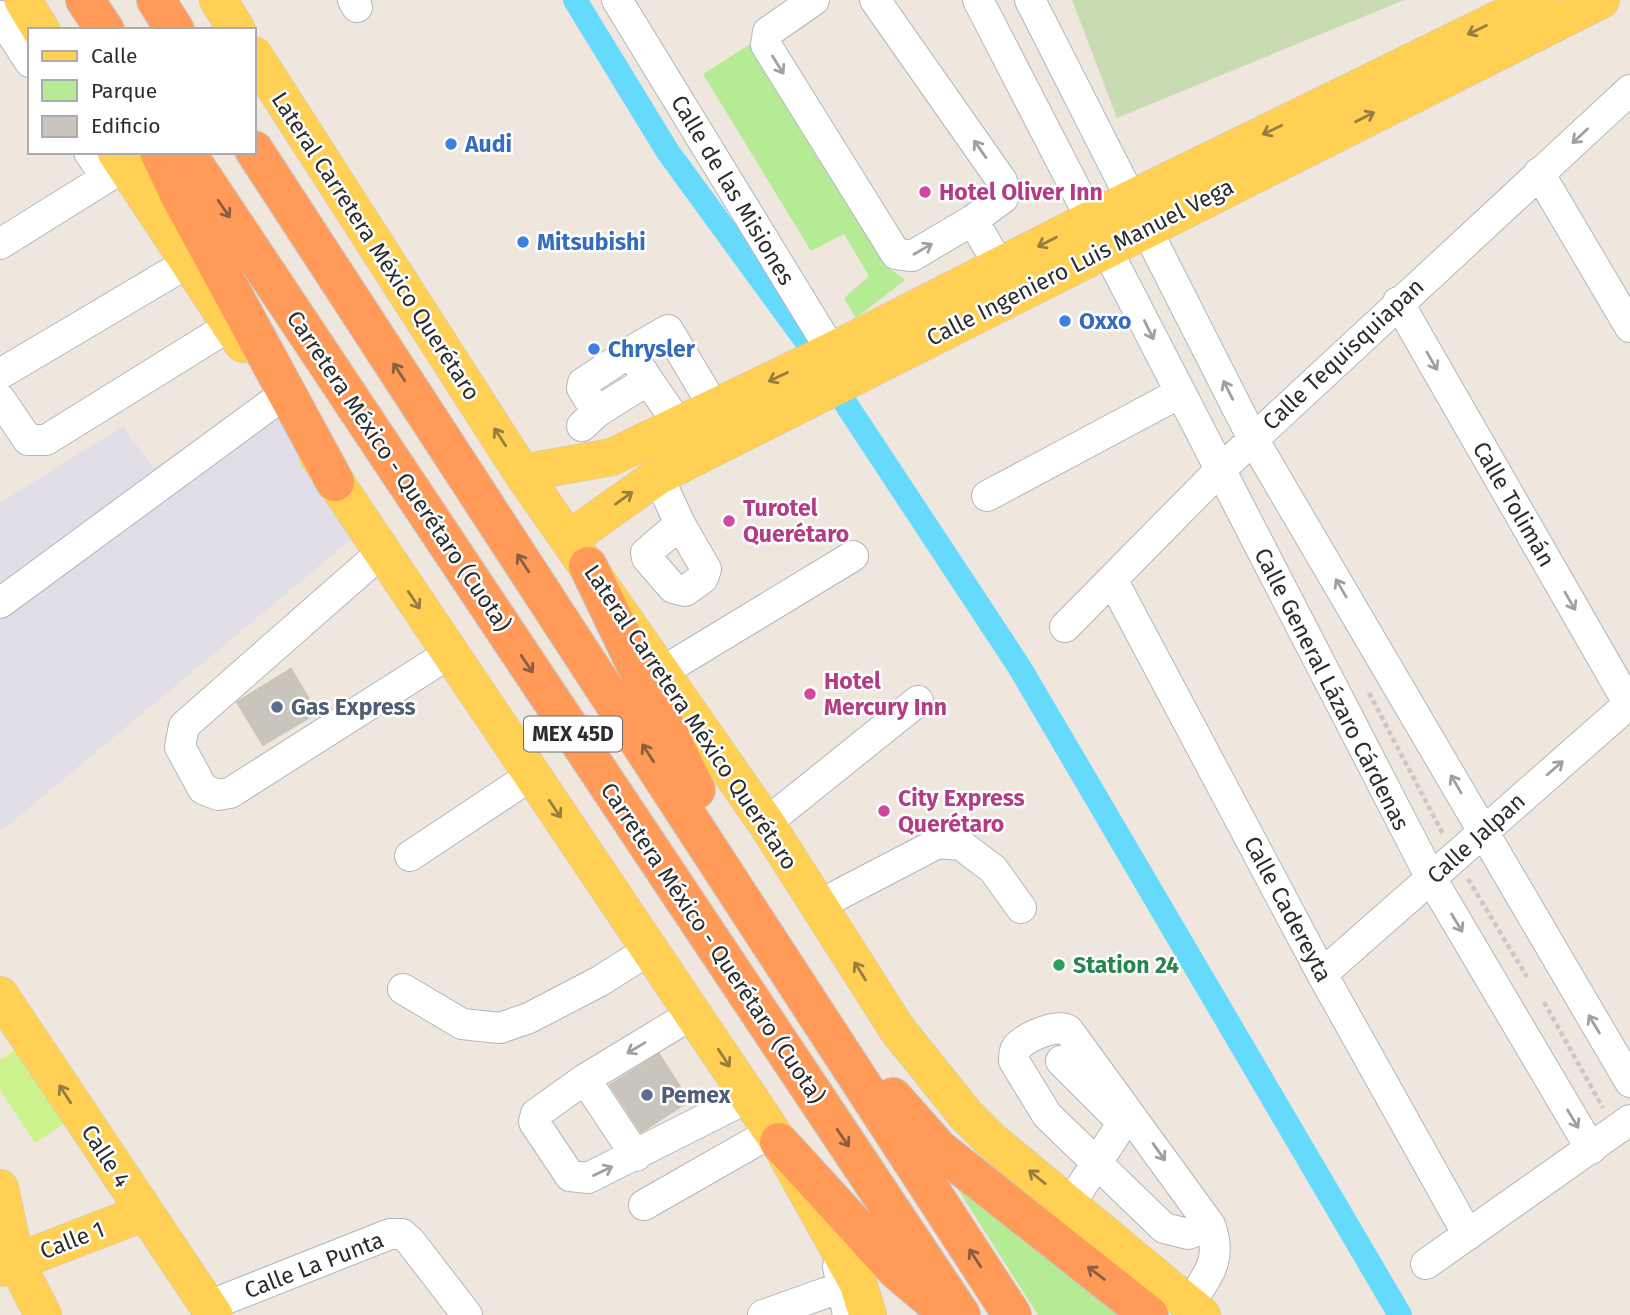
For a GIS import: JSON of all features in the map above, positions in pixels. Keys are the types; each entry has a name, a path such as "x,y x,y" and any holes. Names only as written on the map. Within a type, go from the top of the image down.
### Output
{"highway":[{"path":"156,0 174,28"},
{"name":"Carretera México - Querétaro (Cuota)","path":"256,153 1012,1315"},
{"path":"160,154 187,211 335,482"},
{"name":"Carretera México - Querétaro (Cuota)","path":"187,154 961,1315"},
{"path":"578,552 765,933"},
{"path":"810,1003 939,1149 1149,1315"},
{"path":"776,1137 896,1270 948,1315"}],"main road":[{"path":"23,0 40,28"},
{"path":"218,0 236,28"},
{"name":"Calle Ingeniero Luis Manuel Vega","path":"522,472 611,457 714,407 840,366 1100,233 1538,0"},
{"name":"Calle Ingeniero Luis Manuel Vega","path":"1138,213 1601,0"},
{"name":"Lateral Carretera México Querétaro","path":"256,58 522,472 766,823 897,1028 966,1115 991,1140 1196,1309"},
{"path":"116,165 231,325 776,1137 858,1283 868,1315"},
{"name":"Calle Ingeniero Luis Manuel Vega","path":"578,552 657,476 999,266 1100,233"},
{"name":"Calle 4","path":"0,995 143,1213 211,1310"},
{"path":"0,1188 8,1265 43,1315"},
{"name":"Calle 1","path":"8,1265 143,1213"}],"street":[{"name":"Calle de las Misiones","path":"617,0 840,366"},
{"path":"814,0 768,32 766,45 896,254 912,256 973,220 1003,198 1002,181 875,0"},
{"name":"Calle General Lázaro Cárdenas","path":"978,0 1431,878 1591,1149"},
{"path":"1030,0 1253,439 1630,1082"},
{"path":"0,16 28,59"},
{"name":"Calle Tequisquiapan","path":"1065,627 1219,471 1398,302 1630,90"},
{"path":"93,154 116,165"},
{"path":"0,244 116,165"},
{"path":"1539,173 1630,327"},
{"path":"973,220 999,266"},
{"path":"0,374 188,262"},
{"name":"Calle Tolimán","path":"1398,302 1630,705"},
{"path":"0,399 28,440 46,440 231,325"},
{"path":"648,380 589,419 583,383 664,330 670,331 714,407"},
{"path":"630,352 679,425"},
{"path":"987,496 1180,393"},
{"path":"0,603 279,398"},
{"path":"657,476 680,524"},
{"path":"383,552 184,726 180,747 203,789 218,795 230,793 450,653"},
{"path":"660,673 853,556"},
{"name":"Calle Cadereyta","path":"1113,581 1322,974 1468,1235"},
{"path":"766,823 918,701"},
{"name":"Calle Jalpan","path":"1322,974 1630,705"},
{"path":"410,856 532,775"},
{"path":"819,905 937,843 961,845 993,869 1021,908"},
{"path":"403,989 462,1024 500,1028 529,1018 600,981 649,950"},
{"path":"694,1013 585,1080 536,1114 534,1122 570,1176 588,1178 749,1097"},
{"path":"1070,1204 1098,1165 1120,1127 1118,1118 1071,1054"},
{"path":"1071,1054 1026,1081 1047,1115 1164,1228 1188,1234 1210,1225"},
{"path":"1071,1054 1210,1225 1217,1243 1213,1266 1196,1309"},
{"path":"585,1080 636,1156"},
{"path":"1426,1264 1624,1129"},
{"path":"644,1205 776,1137"},
{"path":"767,1314 845,1301 831,1232"},
{"name":"Calle La Punta","path":"211,1310 390,1234 402,1234 467,1315"}],"path":[{"path":"1367,690 1454,856 1530,975 1523,982"},
{"path":"1544,1001 1624,1129"}],"shaded area":[{"path":"264,398 354,537 0,832 0,503 123,426 153,468"}],"green space":[{"path":"1072,0 1404,0 1117,118"},
{"path":"752,43 889,268 905,280 856,318 844,298 869,276 844,234 811,251 703,74"},
{"path":"19,1047 68,1121 35,1143 0,1090 0,1060"},
{"path":"943,1166 1122,1315 1038,1315"}],"building":[{"name":"Gas Express","path":"291,669 317,713 263,745 237,702"},
{"name":"Pemex","path":"659,1054 689,1101 641,1132 610,1085"}],"waterway":[{"path":"575,0 668,152 809,345"},
{"path":"842,398 1020,668 1400,1315"}],"place":[{"name":"Audi","path":"451,144"},
{"name":"Hotel Oliver Inn","path":"925,192"},
{"name":"Mitsubishi","path":"523,242"},
{"name":"Oxxo","path":"1065,321"},
{"name":"Chrysler","path":"594,349"},
{"name":"Turotel Querétaro","path":"729,521"},
{"name":"Hotel Mercury Inn","path":"810,694"},
{"name":"Gas Express","path":"277,707"},
{"name":"City Express Querétaro","path":"884,811"},
{"name":"Station 24","path":"1059,965"},
{"name":"Pemex","path":"647,1095"}]}
